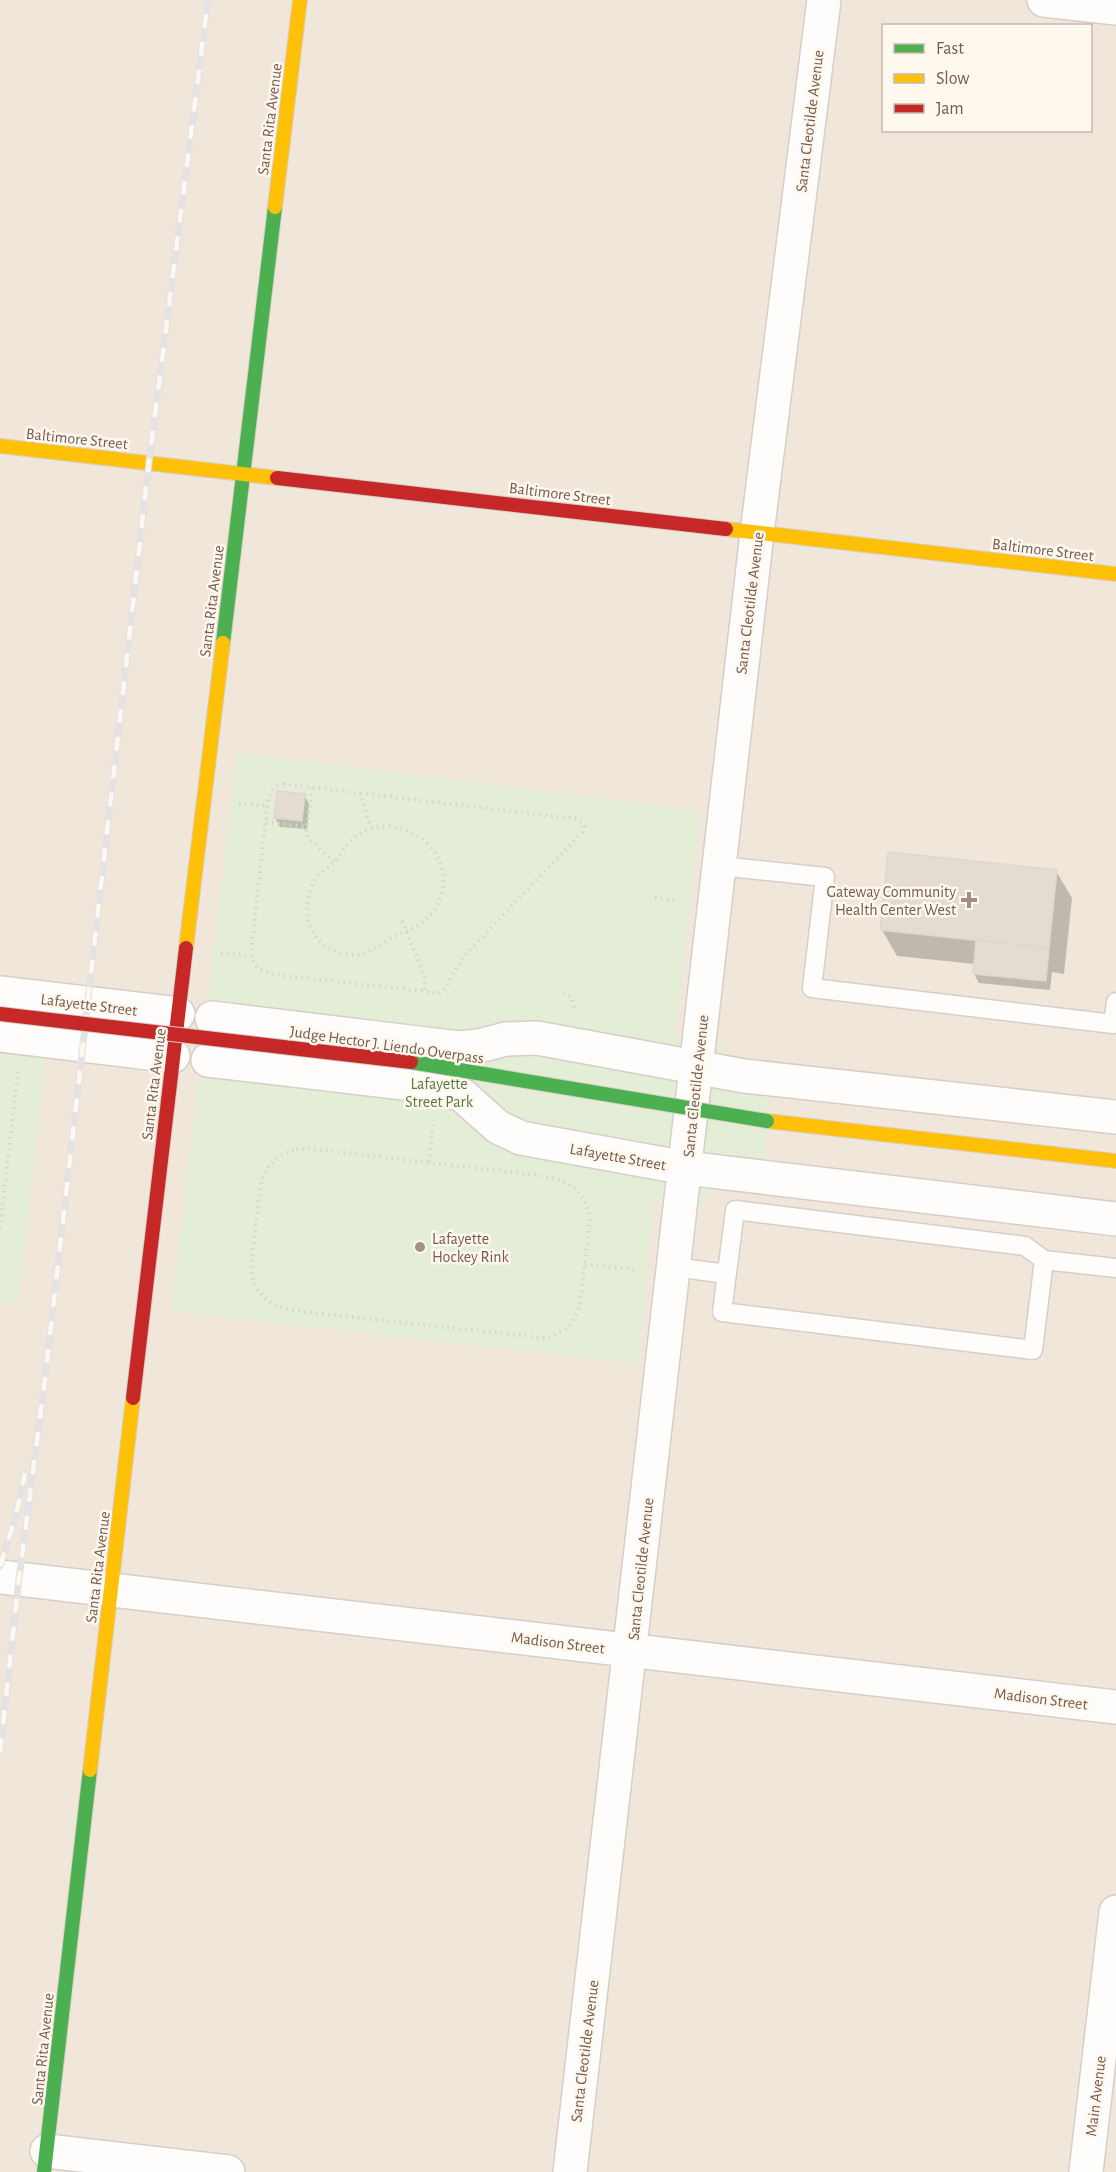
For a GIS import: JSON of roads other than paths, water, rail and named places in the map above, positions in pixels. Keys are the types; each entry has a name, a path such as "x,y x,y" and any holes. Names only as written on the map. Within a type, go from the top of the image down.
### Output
{"street":[{"name":"Santa Rita Avenue","path":"46,2161 173,1056 300,0"},
{"name":"Santa Cleotilde Avenue","path":"570,2172 757,533 824,0"},
{"path":"1044,0 1116,9"},
{"name":"Baltimore Street","path":"0,446 1116,574"},
{"name":"Lafayette Street","path":"0,993 178,1014"},
{"name":"Judge Hector J. Liendo Overpass","path":"0,1014 418,1063 767,1120 1116,1161"},
{"path":"212,1018 459,1048 506,1039 537,1038 699,1053 744,1076 1116,1117"},
{"path":"0,1035 173,1056"},
{"name":"Lafayette Street","path":"208,1060 437,1087 462,1095 498,1127 521,1138 686,1168 1116,1219"},
{"name":"Madison Street","path":"0,1577 1116,1707"},
{"name":"Main Avenue","path":"1086,2172 1116,1912"},
{"path":"46,2161 228,2172"}],"lane":[{"path":"720,866 825,877 812,988 1113,1024 1116,1002"},
{"path":"1044,1260 1033,1350 722,1312 735,1210 1026,1246 1044,1260 1116,1268"},
{"path":"674,1267 727,1274"}],"railway":[{"path":"0,1752 19,1579 45,1379 149,462 208,0"},
{"path":"0,1566 15,1519 25,1473"}],"place":[{"name":"Gateway Community Health Center West","path":"969,900"},
{"name":"Lafayette Hockey Rink","path":"420,1247"}],"park label":[{"name":"Lafayette Street Park","path":"439,1092"}]}
